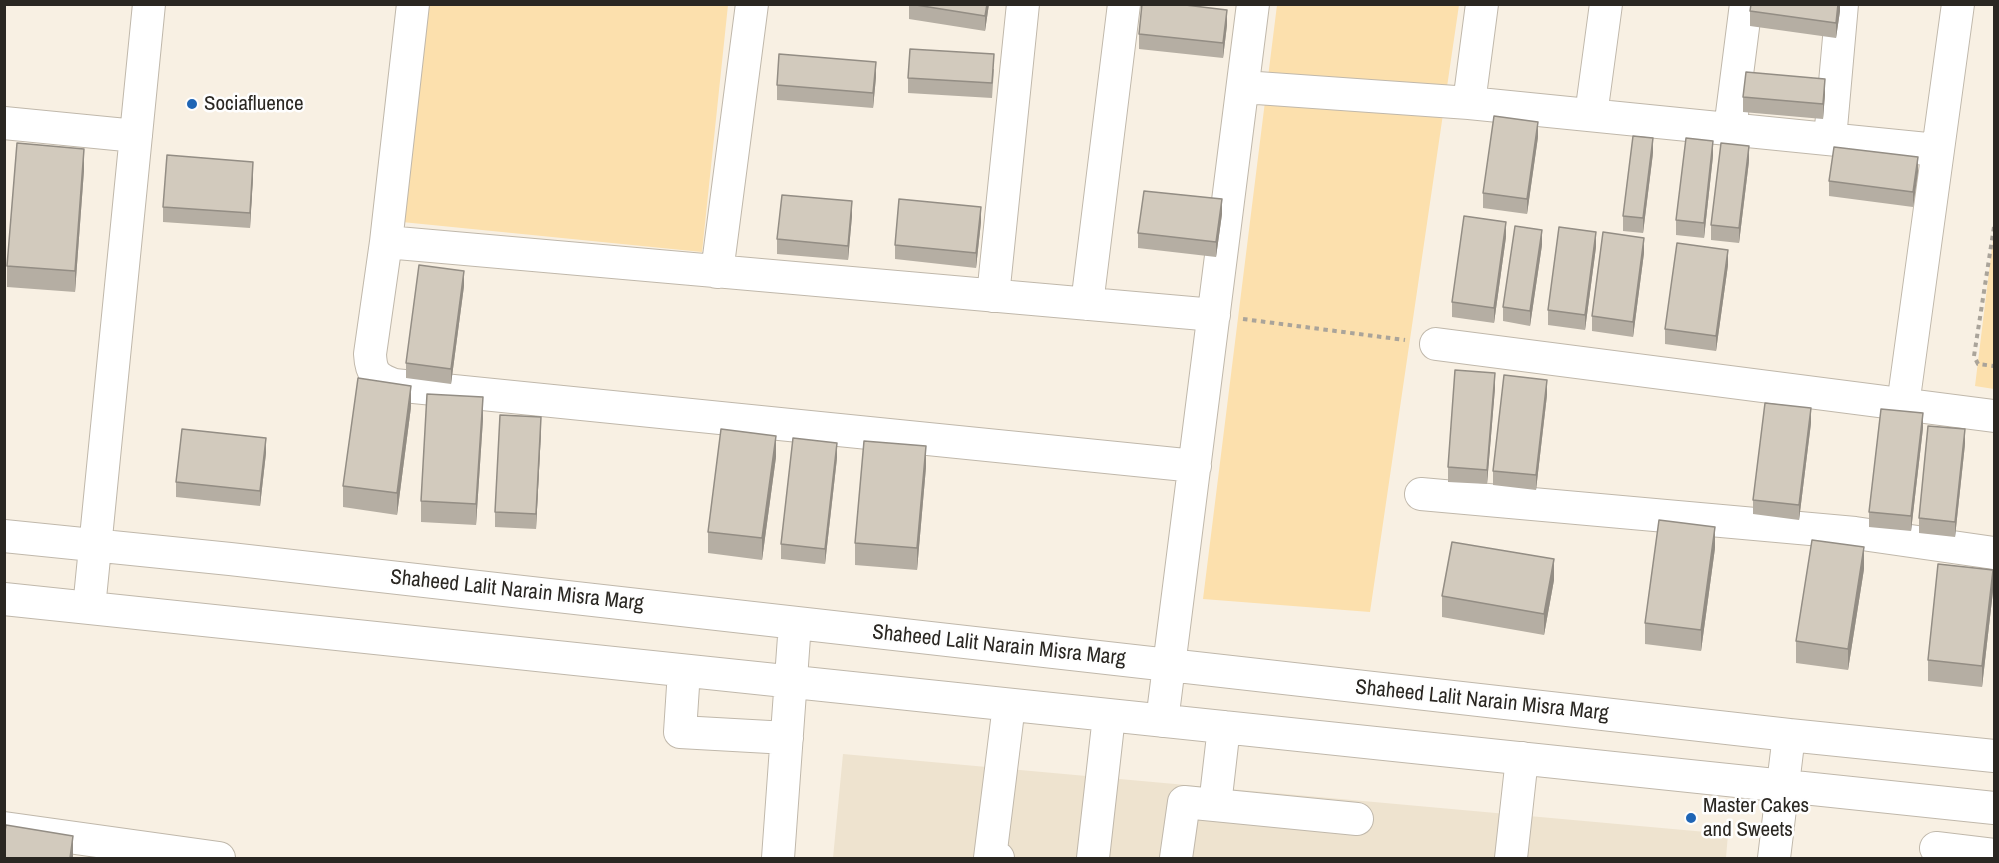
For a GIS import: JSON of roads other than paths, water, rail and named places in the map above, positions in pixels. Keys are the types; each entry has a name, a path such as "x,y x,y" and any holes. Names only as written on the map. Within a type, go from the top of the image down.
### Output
{"street":[{"path":"89,608 149,4"},
{"path":"413,4 386,242 370,354 371,368 379,379 394,385 1195,466"},
{"path":"717,272 752,4"},
{"path":"993,296 1023,4"},
{"path":"1086,304 1124,4"},
{"path":"1162,721 1253,4"},
{"path":"1469,103 1482,4"},
{"path":"1591,115 1606,4"},
{"path":"1730,129 1746,4"},
{"path":"1830,139 1842,4"},
{"path":"1903,405 1958,4"},
{"path":"1243,87 1469,103 1937,150"},
{"path":"4,123 136,136"},
{"path":"386,242 1214,315"},
{"path":"1436,344 1995,416"},
{"path":"1421,494 1855,533 1995,553"},
{"name":"Shaheed Lalit Narain Misra Marg","path":"4,536 1995,756"},
{"path":"4,599 1995,808"},
{"path":"778,858 795,623"},
{"path":"684,671 680,732 787,738"},
{"path":"998,858 990,858 1009,705"},
{"path":"1093,858 1109,716"},
{"path":"1215,805 1224,727"},
{"path":"1774,858 1789,735"},
{"path":"1511,858 1522,758"},
{"path":"1176,858 1184,802 1358,819"},
{"path":"1942,803 1935,853 1995,855"},
{"path":"4,828 219,858"}],"place":[{"name":"Sociafluence","path":"192,104"},
{"name":"Master Cakes and Sweets","path":"1691,818"}]}
